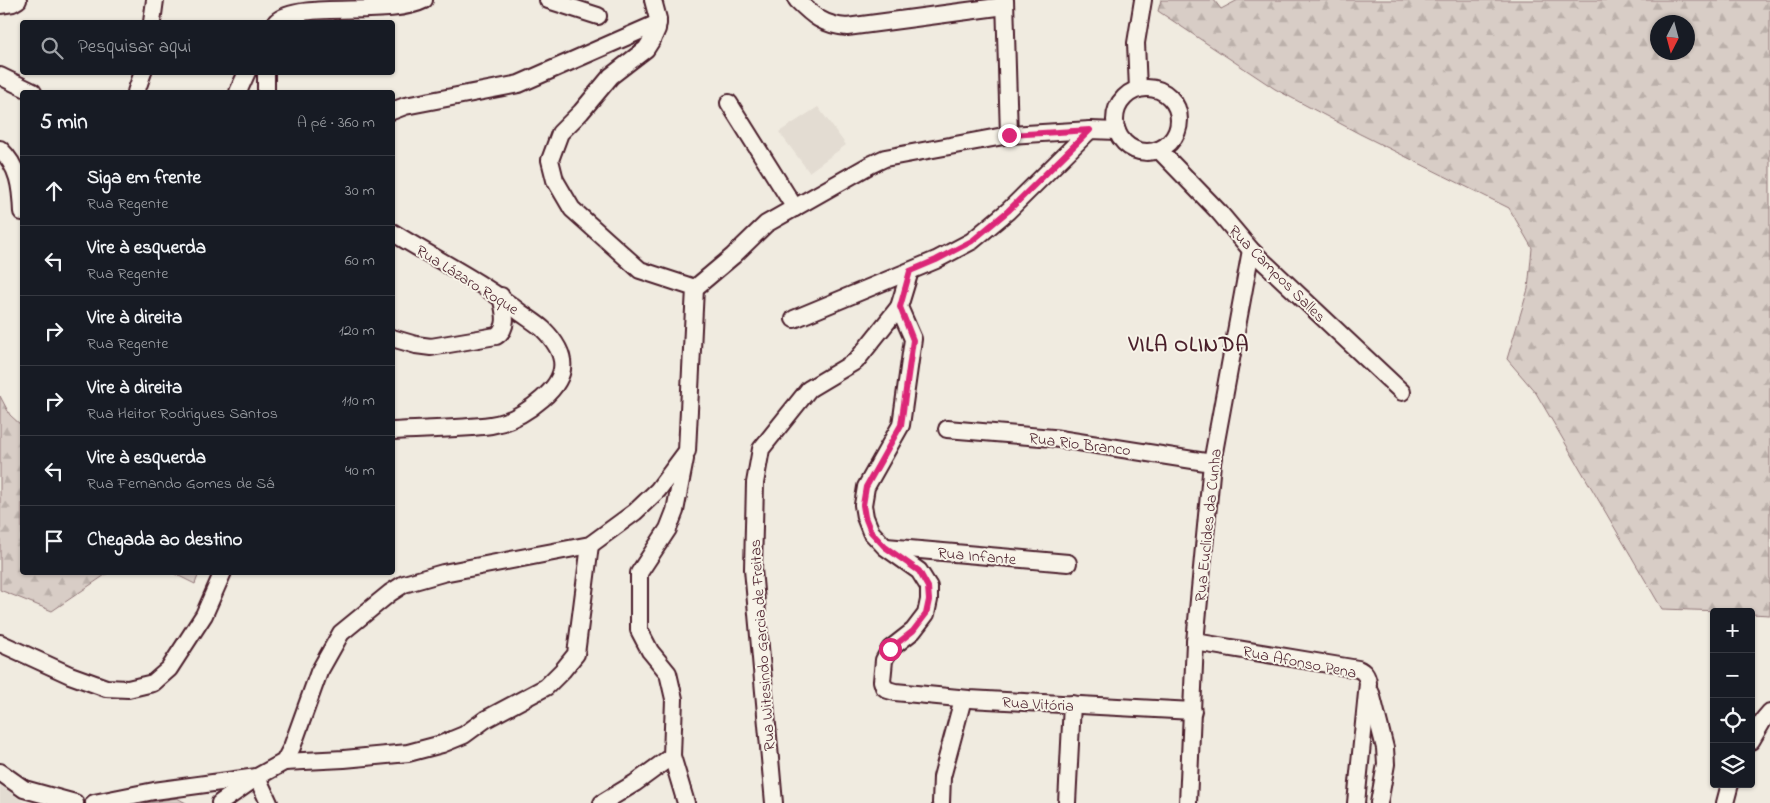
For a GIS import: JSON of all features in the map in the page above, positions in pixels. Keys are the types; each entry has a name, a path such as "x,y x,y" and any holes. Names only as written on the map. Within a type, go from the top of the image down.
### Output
{"street":[{"path":"0,6 18,0"},
{"path":"152,20 155,0"},
{"path":"278,20 312,10 360,10 403,6 424,0"},
{"path":"548,0 598,16"},
{"path":"653,0 657,11 658,23 653,38 646,48 611,76 581,112 560,133 550,160 556,180 572,209 640,270 695,288"},
{"path":"797,0 822,22 832,26 847,27 1005,3 1009,135"},
{"path":"1138,89 1136,42 1143,0"},
{"path":"395,110 404,106 519,84 658,23"},
{"path":"137,90 142,75"},
{"path":"239,90 246,75"},
{"path":"266,75 266,90"},
{"path":"0,76 29,90"},
{"path":"1149,88 1159,90 1175,104 1179,115 1179,126 1172,140 1159,150 1139,151 1130,147 1122,140 1117,131 1115,121 1116,110 1128,94 1138,89 1149,88"},
{"path":"729,103 795,208"},
{"path":"686,803 672,756 674,699 668,673 650,651 639,630 639,573 668,529 675,511 687,451 695,288 733,256 766,224 885,158 1009,135 1090,130 1117,131"},
{"path":"794,319 936,260 972,241 1008,211 1090,130"},
{"path":"0,149 10,159 20,185"},
{"name":"Rua Campos Salles","path":"1159,150 1219,212 1251,250 1402,392"},
{"name":"Rua Lázaro Roque","path":"395,234 501,296 543,329 556,347 562,361 561,376 554,388 529,410 508,420 492,425 395,431"},
{"name":"Rua Euclides da Cunha","path":"1188,803 1195,642 1212,463 1251,250"},
{"path":"885,547 871,532 863,505 866,487 901,425 913,340 900,307 910,271"},
{"path":"395,339 431,347 496,336 504,328 501,296"},
{"name":"Rua Witesindo Garcia de Freitas","path":"774,803 753,569 755,483 761,449 810,389 856,361 900,307"},
{"name":"Rua Rio Branco","path":"947,429 1053,438 1212,463"},
{"path":"284,762 292,747 319,672 341,633 390,593 404,584 443,573 590,545 635,512 658,490 687,451"},
{"path":"220,803 257,777 284,762 408,753 442,744 464,735 486,719 546,687 576,654 590,545"},
{"name":"Rua Infante","path":"885,547 1068,563"},
{"name":"Rua Vitória","path":"885,547 919,571 928,587 929,600 926,614 913,631 890,649 884,660 882,681 884,687 888,690 963,699 1193,712"},
{"path":"0,644 106,688 128,689 152,683 169,669 204,615 222,575"},
{"name":"Rua Afonso Pena","path":"1195,642 1358,669 1363,672 1367,677 1368,683 1356,803"},
{"path":"1368,683 1385,748 1386,764 1379,803"},
{"path":"941,803 942,776 963,699"},
{"path":"1067,803 1072,704"},
{"path":"1755,734 1770,712"},
{"path":"602,803 635,783 672,756"},
{"path":"0,772 24,789 75,803"},
{"path":"94,803 154,791 257,777"},
{"path":"257,777 269,803"},
{"path":"1725,803 1729,788"}],"shaded area":[{"path":"818,107 846,145 809,172 779,132"},
{"path":"0,785 25,803 0,803"}],"green space":[{"path":"1161,0 1214,0 1221,9 1238,0 1770,0 1770,615 1755,614 1755,608 1710,608 1710,611 1662,609 1536,393 1507,359 1528,289 1532,248 1509,208 1360,134 1275,89 1158,11"},
{"path":"0,396 10,415 20,424 20,575 105,575 52,611 0,590"},
{"path":"177,575 198,575 195,584"},
{"path":"177,798 186,803 144,803"}],"district":[{"name":"VILA OLINDA","path":"1189,344"}],"route":[{"path":"890,649 913,631 926,614 929,600 928,587 919,571 885,547 871,532 863,505 866,487 901,425 913,340 900,307 910,271 972,241 1008,211 1090,130 1009,135"}]}
